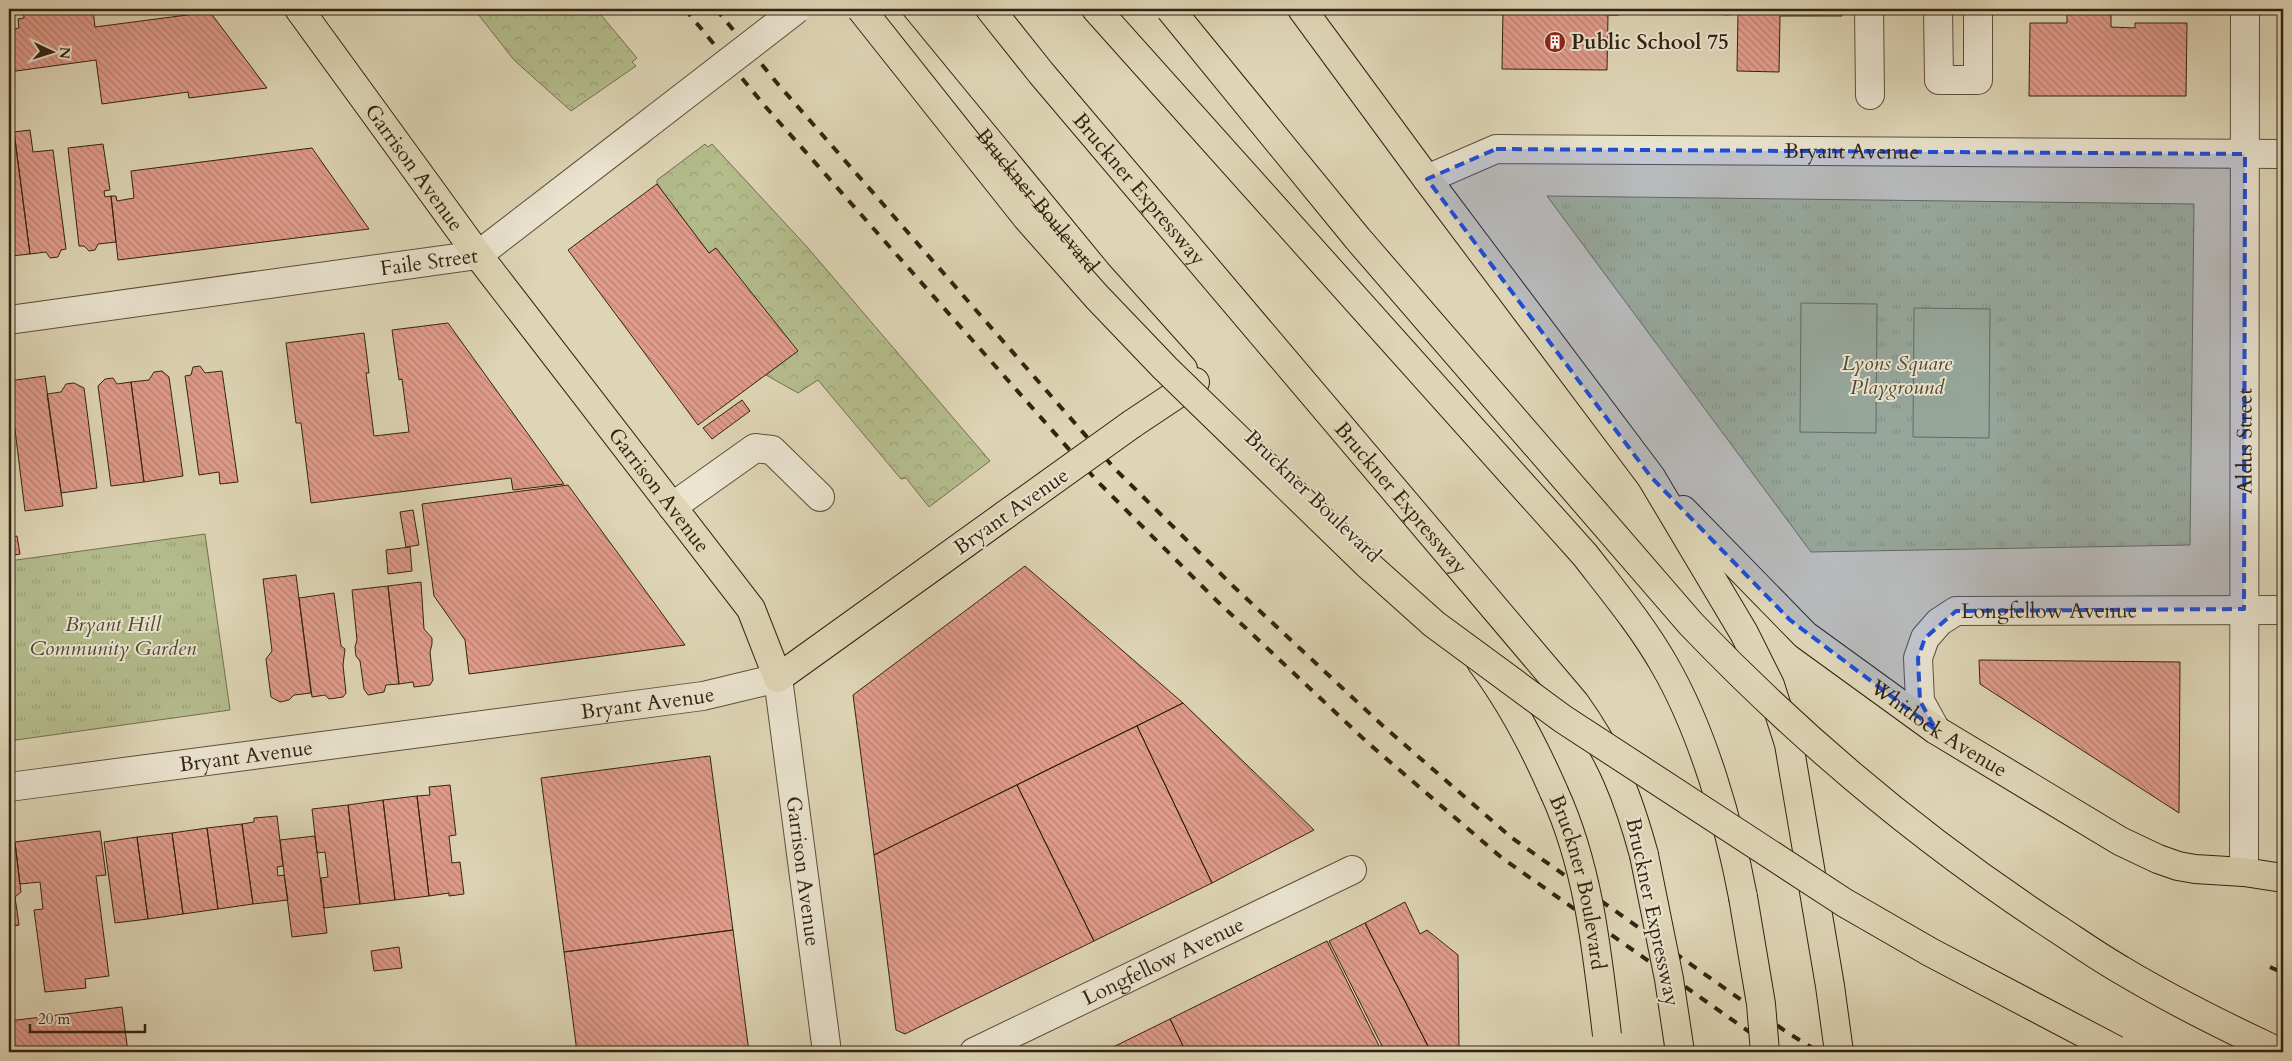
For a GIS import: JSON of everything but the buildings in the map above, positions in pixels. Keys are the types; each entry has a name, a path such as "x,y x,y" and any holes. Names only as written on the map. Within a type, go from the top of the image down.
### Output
{"main road":[{"name":"Garrison Avenue","path":"299,9 478,255 751,609 778,678"},
{"path":"861,9 1027,218 1097,297 1165,368 1367,564 1434,624 1563,719 1844,903 1930,952 2120,1051"},
{"name":"Bruckner Boulevard","path":"880,9 1097,273 1195,382 1474,653 1500,686 1521,723 1554,792 1574,840 1597,952 1608,1044"},
{"name":"Bruckner Expressway","path":"990,9 1041,73 1575,703 1595,731 1611,759 1627,798 1644,855 1669,980 1680,1052"},
{"path":"1096,9 1585,555 1622,602 1666,666 1697,736 1733,847 1761,1004 1765,1052"},
{"path":"1170,9 1364,247 1691,624 1737,672 1860,783 1942,849 2027,909 2122,970 2189,1008 2270,1048"},
{"path":"1302,9 1650,477 1744,634 1770,685 1789,744 1830,986 1838,1052"},
{"name":"Bryant Avenue","path":"778,678 1132,424 1195,382"},
{"name":"Whitlock Avenue","path":"1650,477 1805,635 1936,730 2140,851 2178,866 2215,871 2244,872 2283,878"}],"street":[{"name":"Faile Street","path":"9,320 478,255 798,9"},
{"path":"1869,9 1870,95"},
{"path":"1938,9 1939,80 1978,80 1978,9"},
{"name":"Aldus Street","path":"2244,872 2246,9"},
{"name":"Bryant Avenue","path":"1427,179 1496,149 2283,154"},
{"path":"672,507 755,448 772,450 820,497"},
{"name":"Longfellow Avenue","path":"1936,730 1920,702 1918,658 1925,638 1939,622 1956,611 2283,610"},
{"name":"Bryant Avenue","path":"9,787 703,696 778,678"},
{"name":"Garrison Avenue","path":"778,678 827,1052"},
{"name":"Longfellow Avenue","path":"974,1052 1352,870"}],"highlighted area":[{"path":"1496,149 2245,154 2244,609 1956,611 1925,638 1918,658 1920,701 1936,730 1790,620 1651,477 1427,179"}],"green space":[{"path":"474,9 596,9 637,58 632,62 636,66 571,111 514,60"},
{"path":"705,144 708,147 712,144 808,248 990,461 929,507 906,478 901,479 818,380 798,393 766,375 797,351 716,248 709,253 657,184 657,180"},
{"name":"Lyons Square Playground","path":"1547,196 2194,204 2190,545 1811,552"},
{"path":"1801,303 1877,304 1876,433 1800,432"},
{"path":"1914,308 1990,309 1989,438 1913,437"},
{"name":"Bryant Hill Community Garden","path":"205,534 230,710 9,741 9,561"}],"railway":[{"path":"685,9 764,105 1098,482 1217,601 1368,743 1502,858 1778,1052"},
{"path":"716,9 777,83 1115,469 1233,586 1382,725 1512,838 1788,1033 1819,1052"},
{"path":"2270,967 2283,973"}],"place":[{"name":"Public School 75","path":"1555,42"}]}
